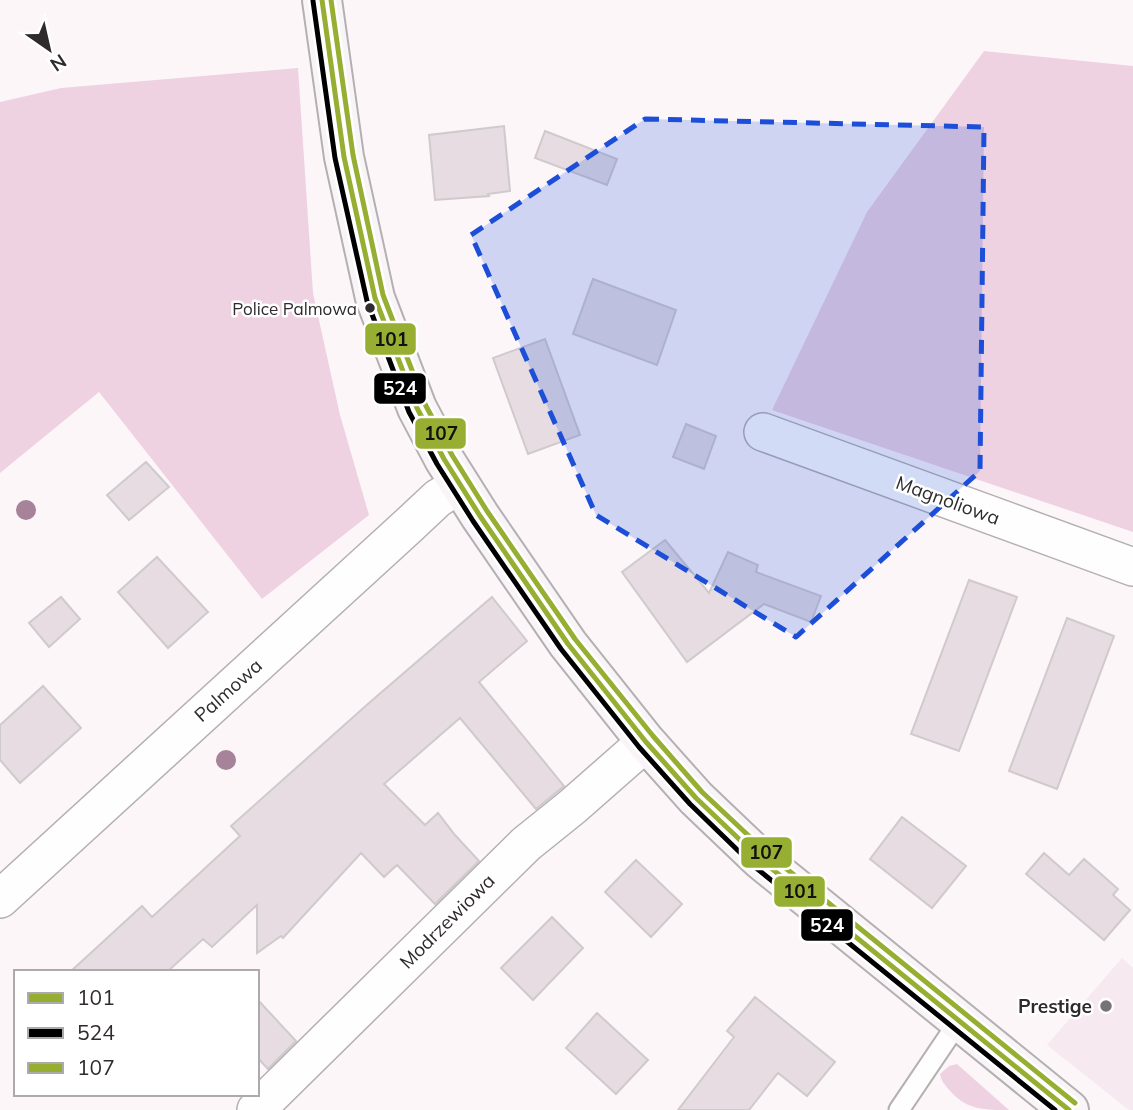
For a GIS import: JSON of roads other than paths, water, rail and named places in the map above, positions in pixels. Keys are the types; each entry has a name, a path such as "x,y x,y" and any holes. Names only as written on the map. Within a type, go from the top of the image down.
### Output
{"street":[{"path":"323,9 344,158 375,298 417,408 460,485 568,643 646,742 696,798 761,860 1069,1110"},
{"name":"Magnoliowa","path":"763,432 1133,567"},
{"name":"Palmowa","path":"0,899 438,498 460,485"},
{"name":"Modrzewiowa","path":"256,1110 526,844 646,742"}],"lane":[{"path":"899,1110 960,1021"}],"place":[{"name":"Police Palmowa","path":"370,308"},
{"name":"Prestige","path":"1106,1006"}]}
